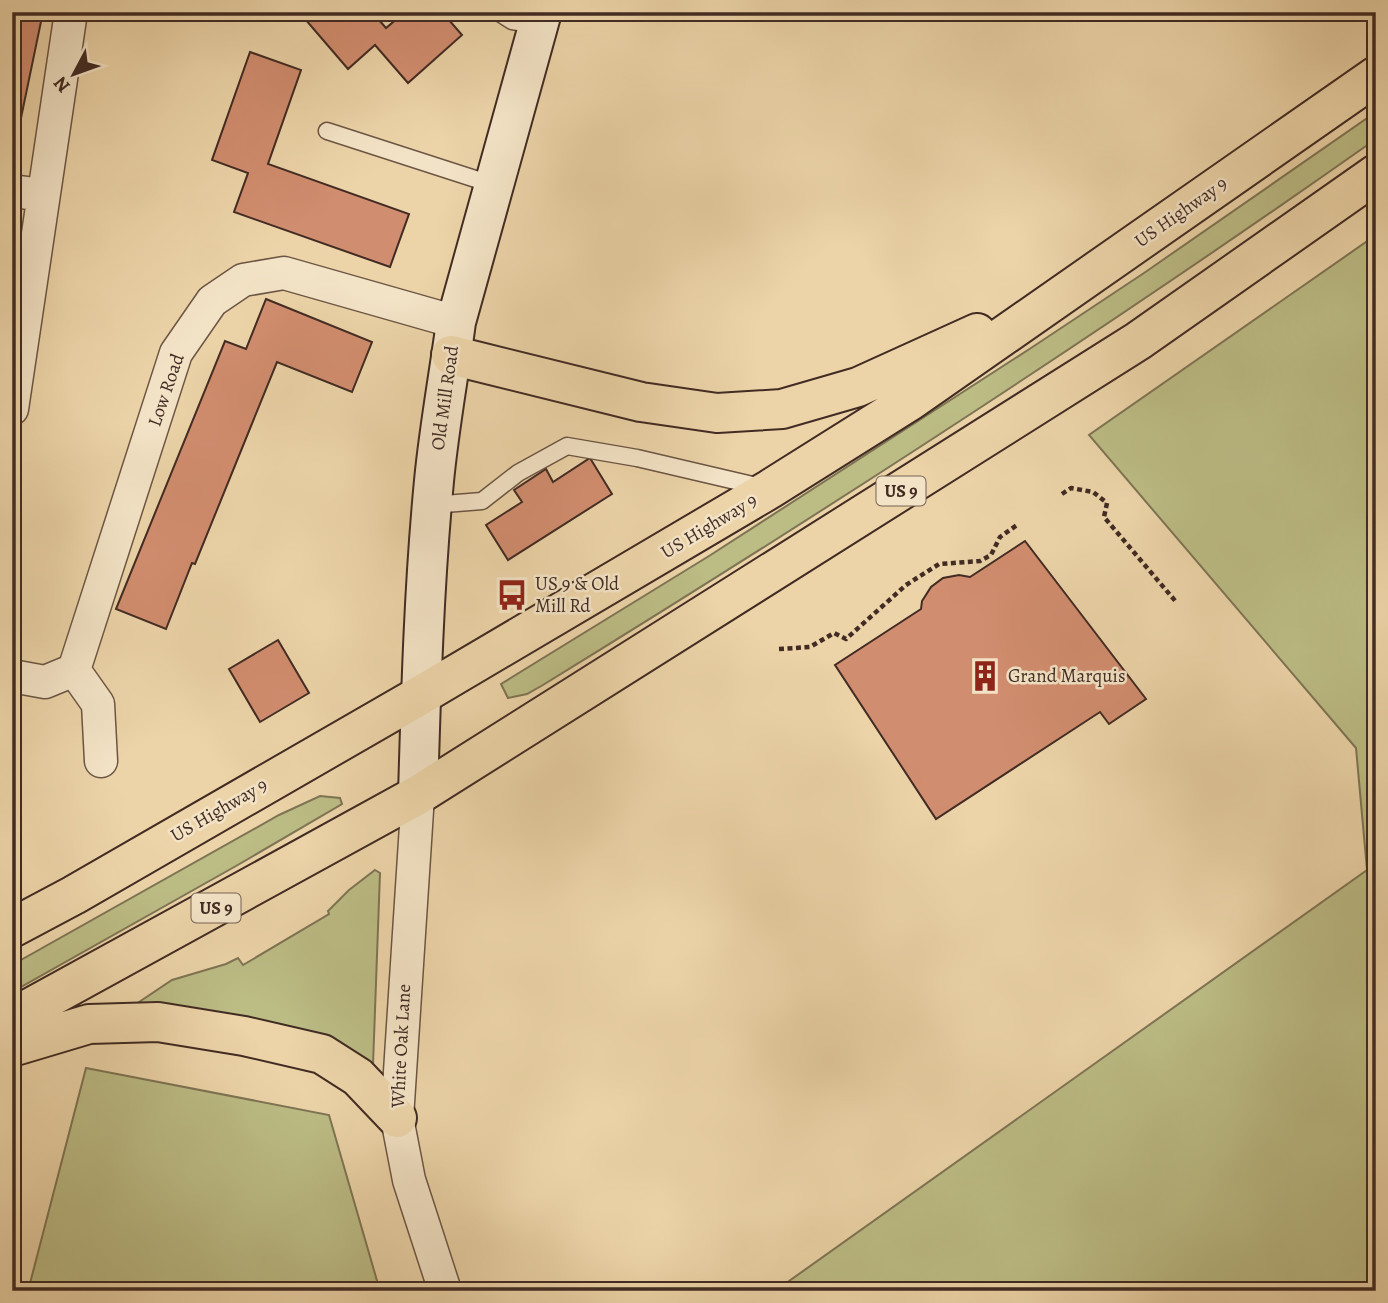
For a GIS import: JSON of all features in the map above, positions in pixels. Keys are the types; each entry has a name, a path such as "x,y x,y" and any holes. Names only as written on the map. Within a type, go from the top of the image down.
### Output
{"highway":[{"name":"US Highway 9","path":"12,928 421,695 770,489 910,401 1376,76"},
{"name":"US 9","path":"12,1018 418,796 1138,341 1376,174"},
{"path":"454,339 641,402 717,413 782,409 858,387 1062,295"},
{"path":"12,1047 89,1024 158,1022 244,1036 322,1054 358,1077 397,1118"}],"street":[{"path":"12,409 71,12"},
{"name":"Old Mill Road","path":"418,796 432,505 454,339 540,19"},
{"path":"12,191 43,195"},
{"name":"Low Road","path":"74,670 176,353 212,302 243,279 285,273 454,339"},
{"path":"12,676 45,682 74,670 98,704 101,761"},
{"name":"White Oak Lane","path":"418,796 397,1118 409,1180 445,1291"}],"lane":[{"path":"498,12 512,21 540,19"},
{"path":"327,131 494,185"},
{"path":"432,505 482,501 518,473 567,446 637,458 770,489"}],"path":[{"path":"1062,494 1071,488 1093,492 1107,503 1104,517 1177,603"},
{"path":"779,649 810,648 834,633 846,639 906,585 939,564 980,561 991,555 1000,537 1017,525"}],"green space":[{"path":"1376,112 1376,139 1171,280 754,553 543,685 527,694 508,698 501,684 709,556 1031,348"},
{"path":"1376,235 1376,1291 775,1291 1367,870 1356,748 1089,435"},
{"path":"320,796 340,798 342,804 12,992 12,965 279,815"},
{"path":"375,870 380,873 373,1065 139,1002 172,980 238,958 243,965 329,914 328,911 349,890"},
{"path":"86,1068 329,1115 380,1291 28,1291"}],"building":[{"path":"12,12 43,12 16,142 12,141"},
{"path":"299,12 372,12 386,28 405,12 442,12 462,35 408,83 375,45 348,69"},
{"path":"250,52 301,70 268,164 409,214 390,267 234,212 248,173 212,160"},
{"path":"266,299 372,342 352,392 277,362 166,629 116,609 225,341 246,349"},
{"path":"590,458 612,494 508,560 486,525 522,502 514,490 546,469 553,482"},
{"name":"Grand Marquis","path":"1025,541 1146,699 1109,724 1100,712 936,819 835,665 921,609 922,601 931,587 943,578 959,575 970,577"},
{"path":"278,640 309,693 260,722 229,669"}],"place":[{"name":"US 9 & Old Mill Rd","path":"512,595"},
{"name":"Grand Marquis","path":"985,676"}]}
